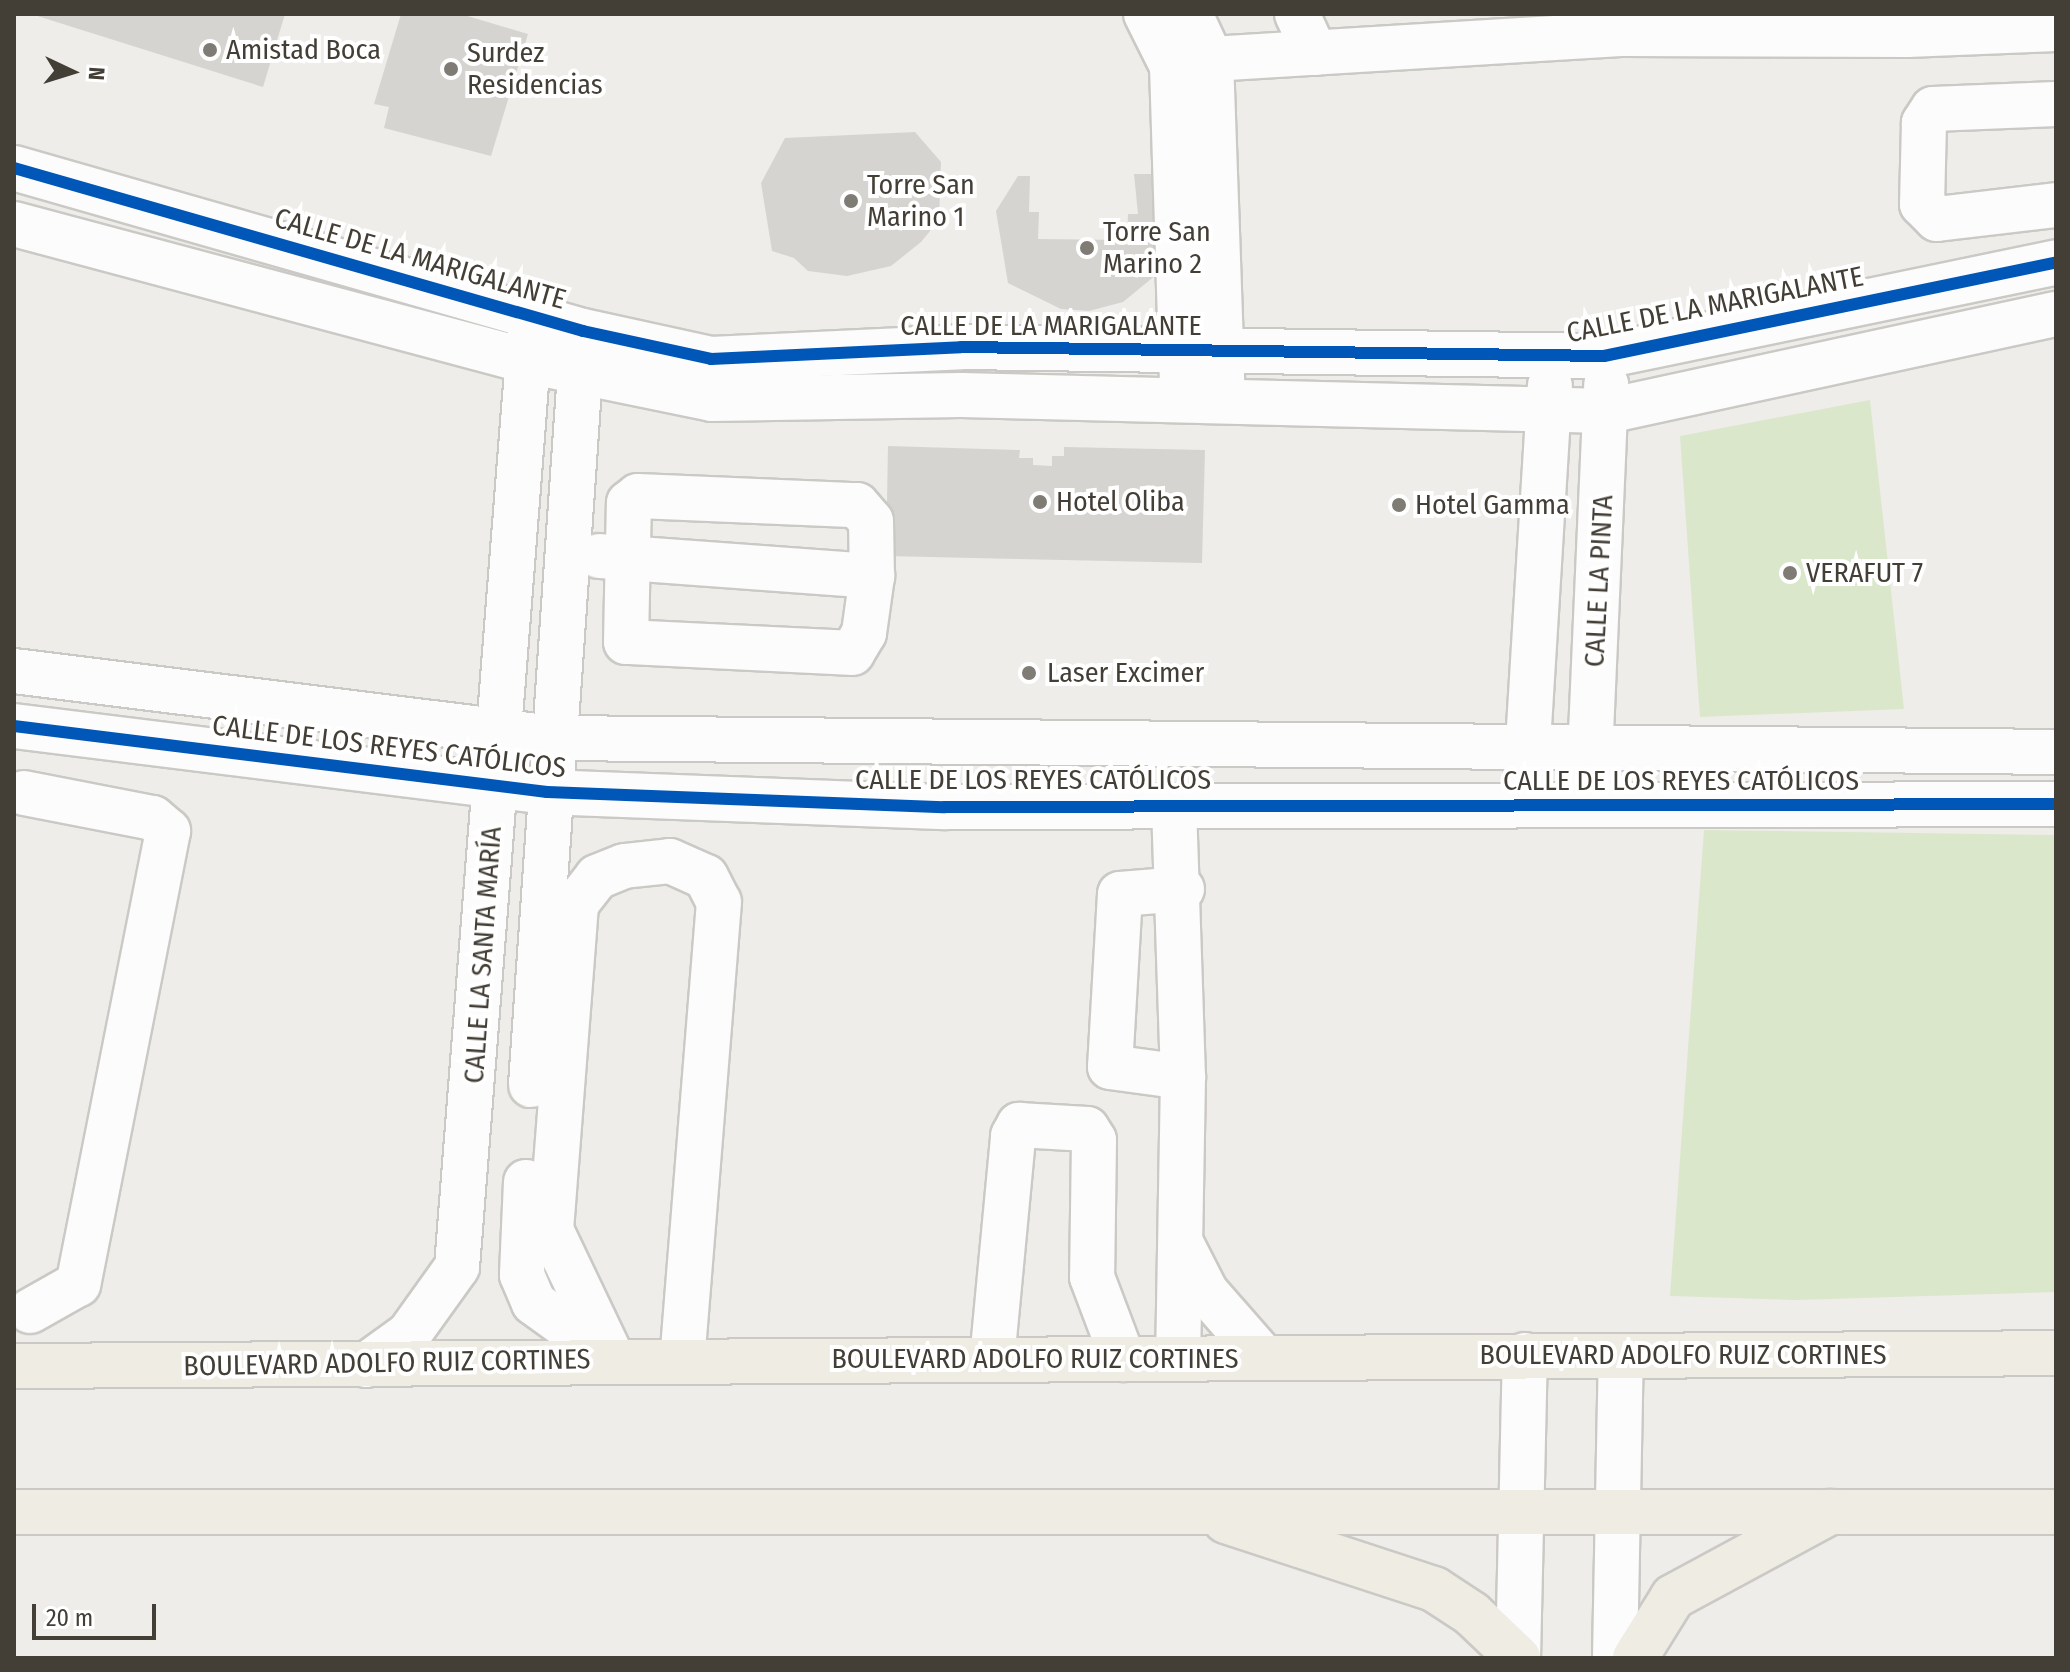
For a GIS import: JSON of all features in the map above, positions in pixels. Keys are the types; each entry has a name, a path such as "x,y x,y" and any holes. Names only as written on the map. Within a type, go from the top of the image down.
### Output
{"main road":[{"name":"BOULEVARD ADOLFO RUIZ CORTINES","path":"14,1366 2056,1353"},
{"path":"14,1512 1617,1509 2056,1512"},
{"path":"1193,1510 1434,1589 1472,1614 1518,1658"},
{"path":"1635,1658 1673,1597 1830,1512"}],"street":[{"path":"1146,14 1192,63"},
{"path":"1190,14 1202,351 1223,401"},
{"path":"1192,63 1306,33 1624,24 2056,29"},
{"path":"2056,104 1933,109 1924,123 1922,204 1937,219 2056,205"},
{"name":"CALLE DE LA MARIGALANTE","path":"14,168 583,331 711,359 961,347 1550,360 1604,356 2056,262"},
{"path":"14,224 527,361 712,399 961,395 1180,403 1223,401 1551,414 1607,411 2056,314"},
{"name":"CALLE LA SANTA MARÍA","path":"366,1365 409,1334 457,1267 478,1033 532,315"},
{"name":"CALLE LA SANTA MARÍA","path":"583,331 547,792 522,1275 534,1303 613,1360"},
{"path":"961,347 961,395"},
{"path":"1180,403 1202,351"},
{"name":"CALLE LA PINTA","path":"1587,805 1607,411 1604,356"},
{"name":"CALLE LA PINTA","path":"1523,805 1551,414 1550,360"},
{"path":"638,496 857,505 871,521 872,576 864,633 852,653 626,642 629,503 638,496"},
{"path":"566,554 872,576"},
{"name":"CALLE DE LOS REYES CATÓLICOS","path":"14,671 499,734 553,738 2056,752"},
{"name":"CALLE DE LOS REYES CATÓLICOS","path":"14,726 547,792 944,807 2056,804"},
{"path":"24,793 153,818 168,831 78,1284 22,1302 61,1366"},
{"path":"1174,806 1182,889 1183,1077 1178,1358"},
{"path":"613,1360 551,1230 576,904 597,877 624,866 670,861 706,877 719,902 682,1362"},
{"path":"1182,889 1120,894 1110,1067 1183,1077"},
{"path":"478,1033 533,1036"},
{"path":"992,1360 1013,1136 1019,1125 1087,1129 1094,1140 1092,1277 1123,1359"},
{"path":"1179,1237 1206,1292 1263,1357"},
{"path":"1518,1658 1525,1355"},
{"path":"1615,1658 1621,1356"}],"green space":[{"name":"VERAFUT 7","path":"1870,400 1904,709 1700,717 1680,436"},
{"path":"1704,830 2056,835 2056,1292 1796,1300 1670,1296"}],"building":[{"name":"Amistad Boca","path":"31,14 285,14 263,87"},
{"name":"Surdez Residencias","path":"401,14 461,14 528,34 491,156 384,128 389,107 374,104"},
{"name":"Torre San Marino 1","path":"915,132 941,162 939,220 921,242 891,266 847,276 808,271 794,258 772,251 761,183 785,138"},
{"name":"Torre San Marino 2","path":"1134,174 1152,174 1174,204 1171,256 1156,275 1123,302 1089,311 1061,309 1008,283 996,211 1018,176 1030,176 1029,212 1039,212 1038,239 1127,240 1128,214 1138,214"},
{"path":"888,446 1020,450 1019,458 1033,458 1033,465 1052,466 1052,456 1064,456 1064,447 1205,450 1202,563 886,556"}],"cycle path":[{"path":"14,168 583,331 711,359 961,347 1604,356 2056,262"},
{"path":"14,726 547,792 944,807 2056,804"}],"place":[{"name":"Amistad Boca","path":"210,50"},
{"name":"Surdez Residencias","path":"451,69"},
{"name":"Torre San Marino 1","path":"851,201"},
{"name":"Torre San Marino 2","path":"1087,248"},
{"name":"Hotel Oliba","path":"1040,502"},
{"name":"Hotel Gamma","path":"1399,505"},
{"name":"VERAFUT 7","path":"1790,573"},
{"name":"Laser Excimer","path":"1029,673"}]}
